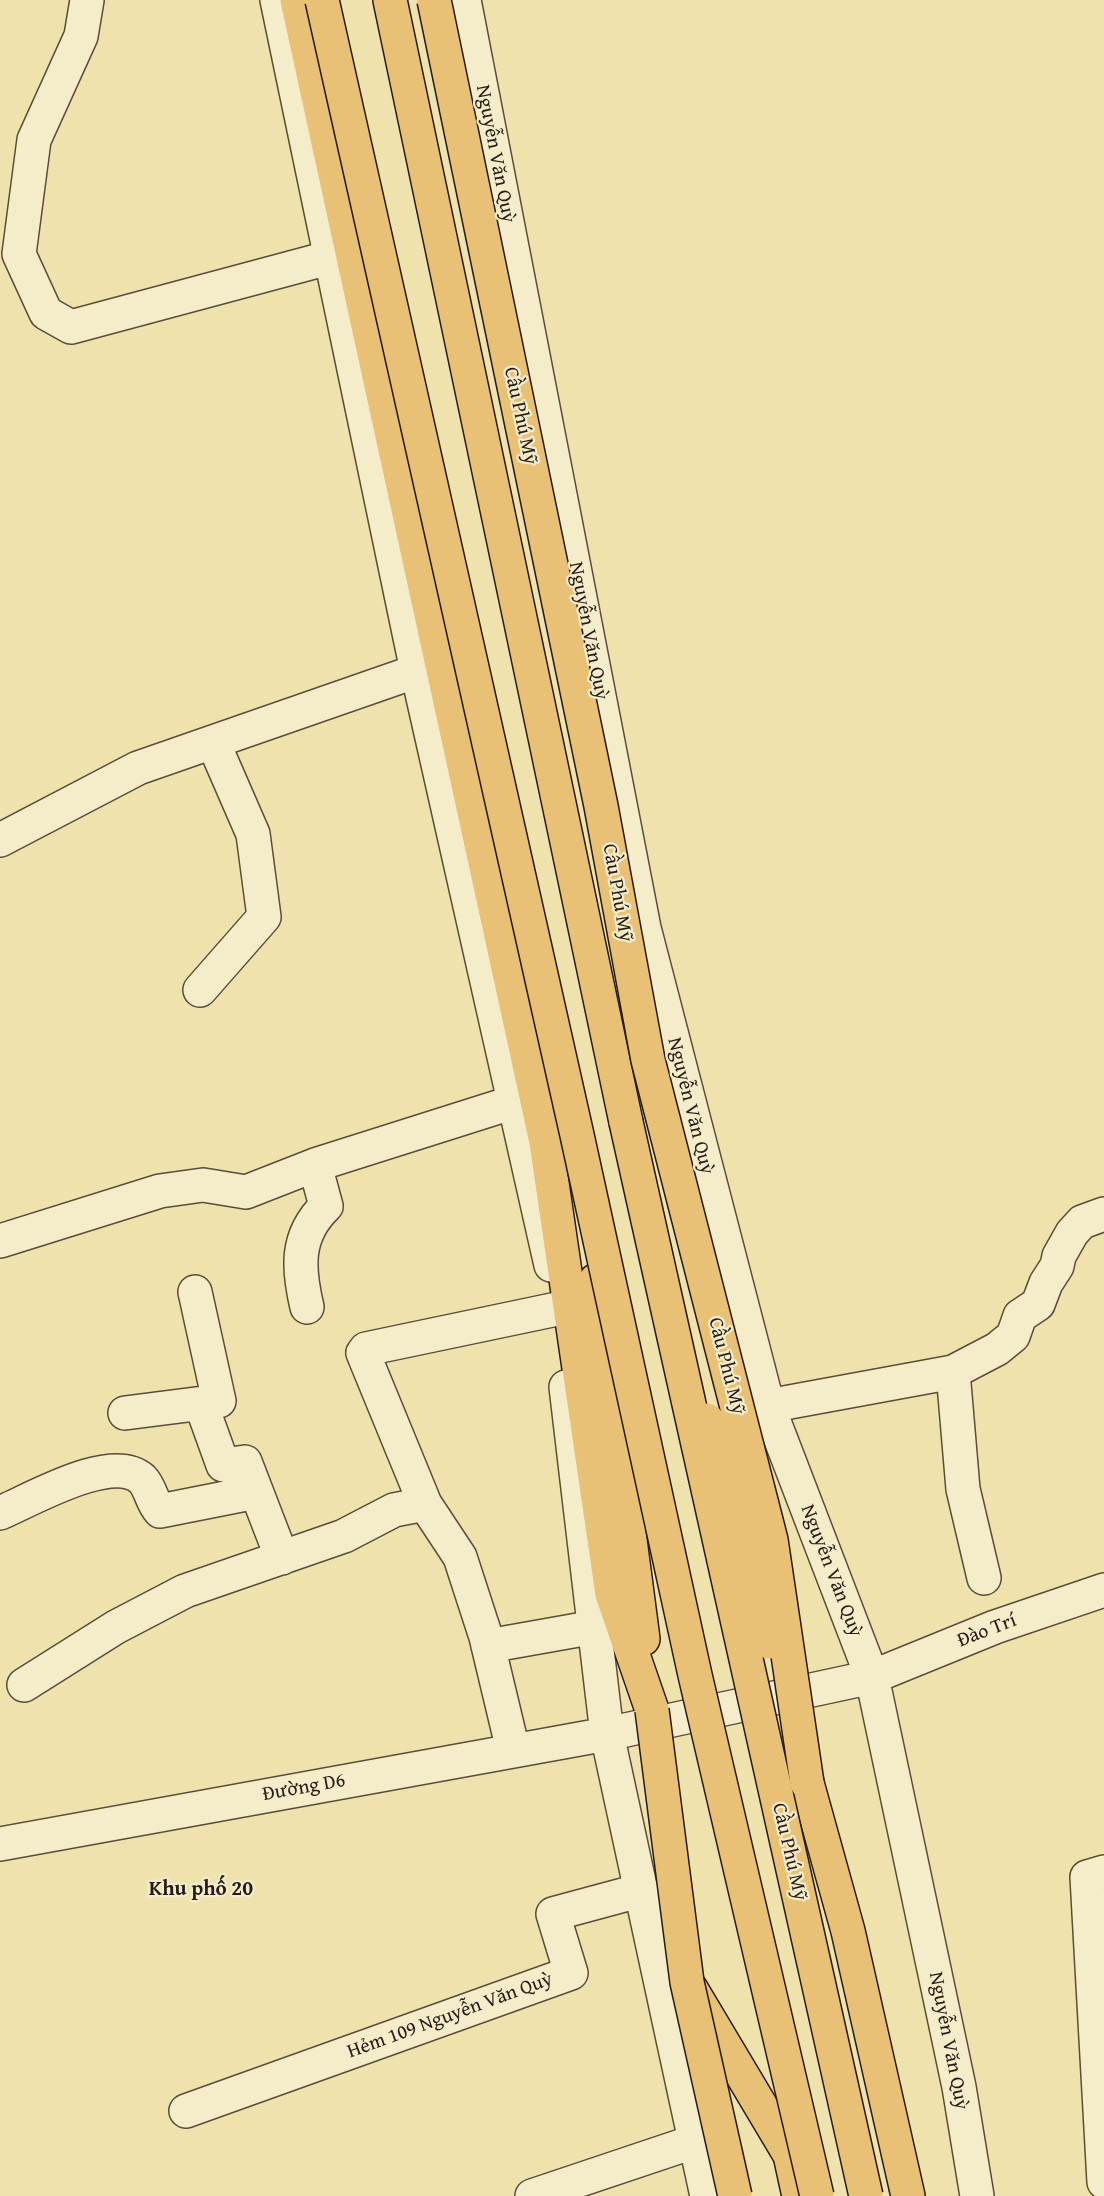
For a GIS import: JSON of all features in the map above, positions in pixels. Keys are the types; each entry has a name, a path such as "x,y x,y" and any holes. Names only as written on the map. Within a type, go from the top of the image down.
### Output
{"main road":[{"path":"297,0 546,1142 612,1594 652,1710"},
{"path":"322,0 577,1135 695,1676 817,2196"},
{"name":"Cầu Phú Mỹ","path":"390,0 626,1122 866,2196"},
{"name":"Cầu Phú Mỹ","path":"434,0 598,795 648,1060 771,1540 807,1783"},
{"name":"Cầu Phú Mỹ","path":"626,1122 848,1930 908,2196"},
{"path":"577,1135 687,1982 735,2196"},
{"path":"687,1982 790,2155 799,2196"},
{"name":"Cầu Phú Mỹ","path":"875,2049 888,2196"}],"street":[{"path":"87,0 81,36 34,140 19,254 13,273 46,313 71,327 332,257"},
{"path":"277,0 417,671 553,1275 607,1734 707,2196"},
{"name":"Nguyễn Văn Quỳ","path":"464,0 644,928 768,1406 872,1677 959,2087 977,2196"},
{"path":"0,840 138,768 417,671"},
{"path":"200,990 264,917 253,834 213,742"},
{"path":"0,1240 160,1191 203,1185 246,1192 315,1165 514,1101"},
{"path":"307,1307 299,1275 304,1238 315,1217 326,1206 315,1165"},
{"path":"768,1406 953,1372 1007,1343 1013,1336 1020,1316 1038,1304 1046,1283 1057,1266 1061,1250 1072,1233 1082,1222 1104,1214"},
{"path":"124,1413 219,1401 195,1292"},
{"path":"513,1750 488,1646 460,1557 425,1504 363,1353 366,1349 557,1309"},
{"path":"953,1372 963,1489 984,1578"},
{"path":"201,1404 223,1465 245,1462 282,1558"},
{"path":"0,1513 65,1484 111,1470 130,1473 145,1484 154,1504 160,1510 256,1492"},
{"path":"24,1685 116,1627 185,1591 344,1536 393,1510 425,1504"},
{"name":"Đào Trí","path":"607,1734 872,1677 995,1627 1104,1590"},
{"path":"488,1646 595,1627"},
{"name":"Đường D6","path":"0,1844 607,1734"},
{"path":"1104,1872 1087,1877 1100,2035 1104,2182"},
{"name":"Hẻm 109 Nguyễn Văn Quỳ","path":"186,2111 571,1973 553,1914 642,1890"},
{"path":"532,2196 696,2141"}],"district":[{"name":"Khu phố 20","path":"201,1890"}]}
